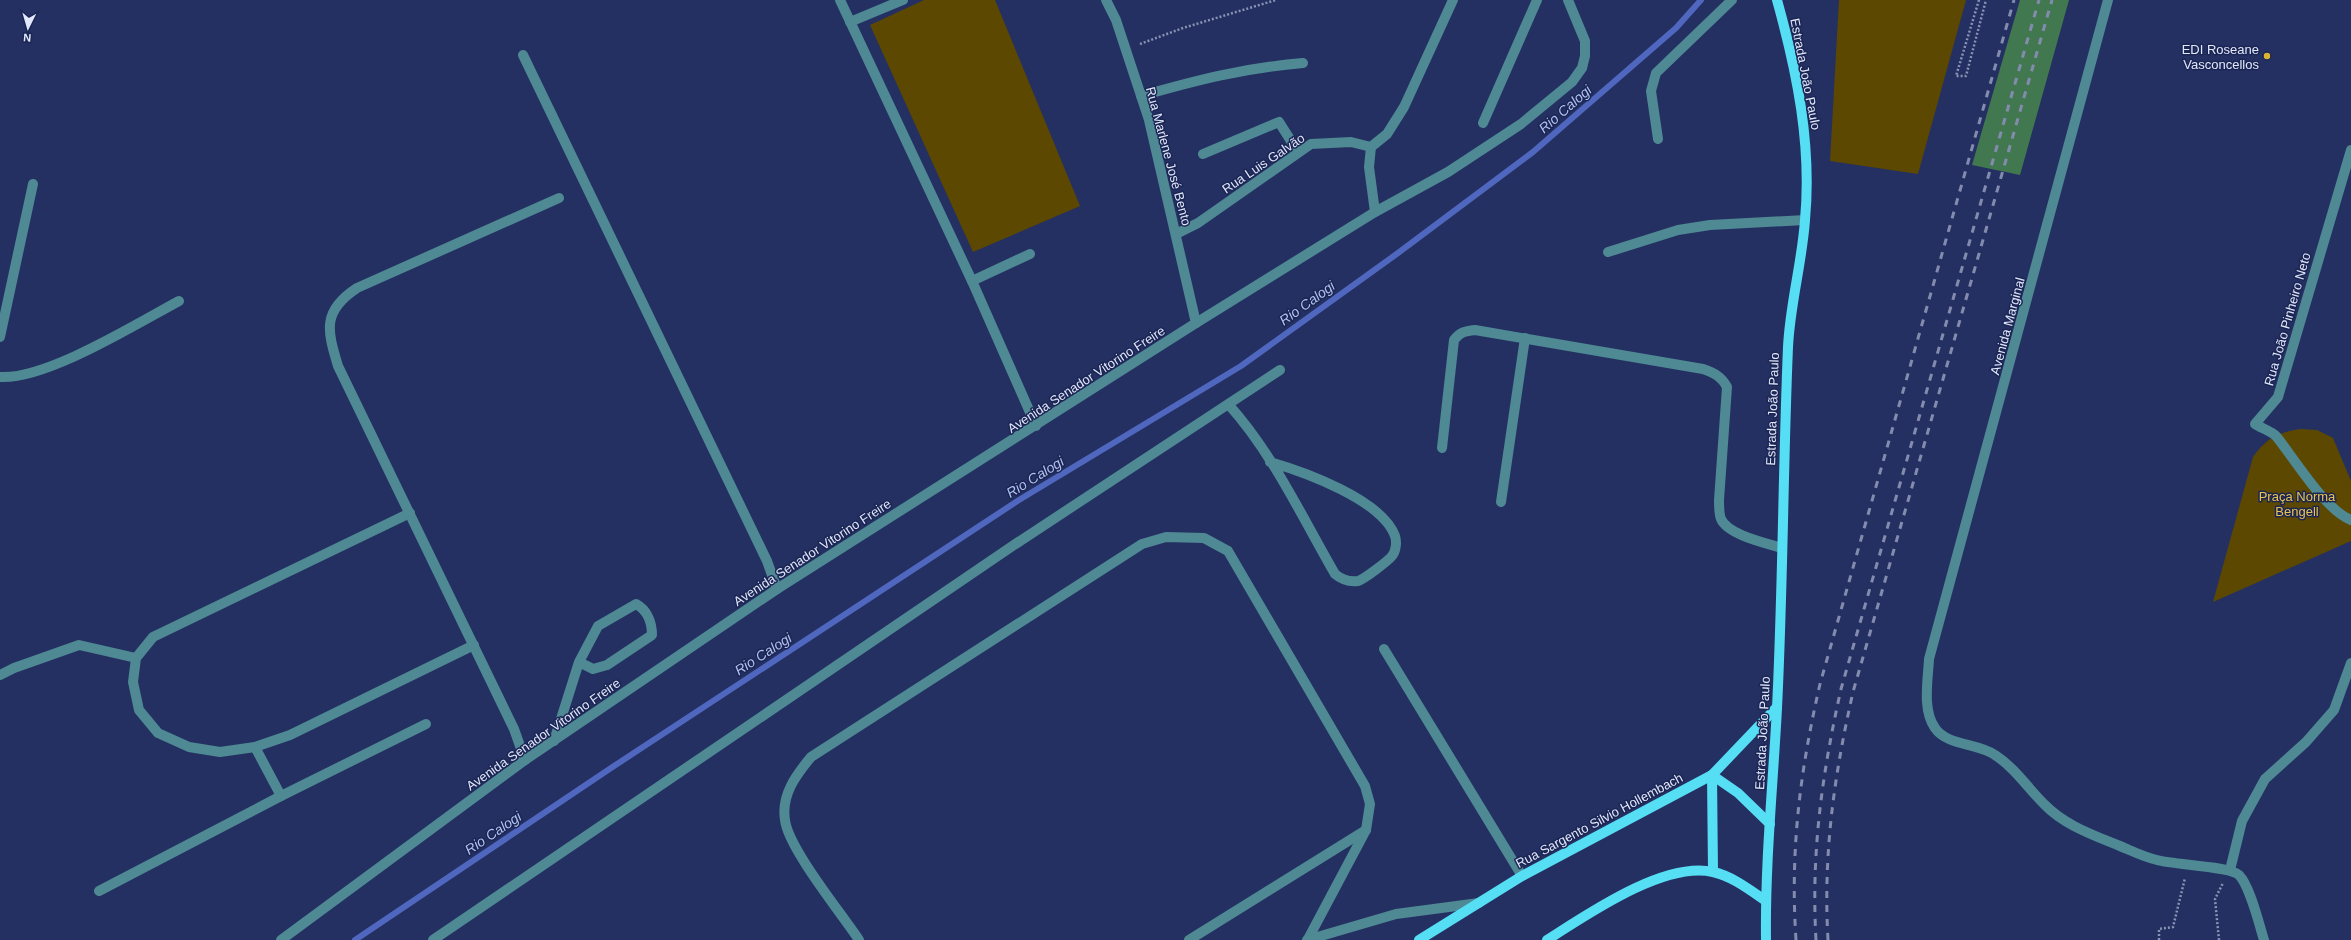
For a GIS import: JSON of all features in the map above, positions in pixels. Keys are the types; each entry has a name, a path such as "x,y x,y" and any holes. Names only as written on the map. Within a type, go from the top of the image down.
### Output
{"main road":[{"name":"Estrada João Paulo","path":"1766,940 1766,902 1777,707 1788,341 1805,220 1805,133 1789,44 1777,0"},
{"name":"Rua Sargento Silvio Hollembach","path":"1419,940 1522,876 1712,775 1777,707"},
{"path":"1712,775 1738,793 1770,824"},
{"path":"1712,775 1713,872"},
{"path":"1547,940 1592,912 1649,882 1685,870 1713,872 1746,887 1766,902"}],"street":[{"path":"840,0 972,281 1036,426"},
{"path":"850,22 903,0"},
{"name":"Rua Marlene José Bento","path":"1106,0 1116,20 1149,120 1196,323"},
{"path":"1374,212 1369,167 1371,147 1387,134 1404,107 1453,0"},
{"path":"1483,123 1537,0"},
{"name":"Avenida Senador Vitorino Freire","path":"281,940 525,760 777,589 1036,426 1196,323 1374,212 1448,172 1521,124 1572,82 1582,68 1585,56 1585,41 1568,0"},
{"path":"1658,139 1651,91 1656,72 1732,0"},
{"name":"Avenida Marginal","path":"2108,0 1929,659 1927,700 1930,716 1935,728 1944,737 1994,754 2020,775 2044,804 2073,826 2156,860 2188,866 2230,870"},
{"path":"523,55 767,561 777,589"},
{"path":"1141,96 1212,76 1266,66 1303,63"},
{"path":"1203,154 1279,122 1298,152"},
{"name":"Rua Luis Galvão","path":"1176,234 1198,222 1311,144 1351,142 1371,147"},
{"name":"Rua João Pinheiro Neto","path":"2351,150 2278,397 2255,424 2275,435 2286,452 2342,517 2351,520"},
{"path":"0,337 33,184"},
{"path":"525,760 514,729 338,366 328,334 332,314 342,297 357,288 559,198"},
{"path":"1608,252 1678,230 1710,225 1805,220"},
{"path":"972,281 1030,254"},
{"path":"0,377 9,378 27,374 60,363 179,301"},
{"path":"1442,448 1454,340 1459,334 1475,330 1703,369 1716,373 1727,387 1719,500 1721,519 1728,528 1740,534 1782,548"},
{"path":"1501,502 1526,338"},
{"path":"433,940 1011,548 1280,370"},
{"path":"1229,405 1247,425 1335,574 1340,578 1349,581 1360,581 1392,556 1396,545 1395,536 1383,517 1329,482 1304,472 1270,462"},
{"path":"410,513 153,637 136,658 133,682 138,710 158,733 189,747 220,752 255,747 290,735 474,646"},
{"path":"859,940 792,842 785,820 785,814 786,801 794,778 811,757 1142,544 1166,537 1204,538 1228,551 1365,786 1370,804 1366,830 1307,940"},
{"path":"554,741 579,662 598,626 636,604 644,608 652,626 652,635 607,665 593,668 579,662"},
{"path":"0,675 14,668 79,645 136,658"},
{"path":"1384,649 1522,876"},
{"path":"2264,940 2253,904 2242,880 2239,874 2230,870 2242,821 2265,778 2306,742 2334,710 2351,664"},
{"path":"100,891 281,796 426,724"},
{"path":"255,747 281,796"},
{"path":"1189,940 1366,830"},
{"path":"1307,940 1396,914 1479,903"}],"path":[{"path":"1126,50 1184,28 1276,0"},
{"path":"1978,0 1956,76 1966,76 1986,0"},
{"path":"2159,940 2159,929 2173,927 2188,866"},
{"path":"2219,940 2214,899 2230,870"}],"green space":[{"path":"924,0 995,0 1080,206 973,252 870,25"},
{"path":"1839,0 1966,0 1918,174 1830,161"},
{"name":"Praça Norma Bengell","path":"2301,429 2317,430 2333,438 2351,481 2351,541 2213,602 2253,457 2263,445 2274,437 2286,432"}],"building":[{"path":"2020,0 2069,0 2020,175 1972,165"}],"waterway":[{"name":"Rio Calogi","path":"355,940 611,768 1019,500 1241,366 1398,253 1533,152 1676,28 1701,0"}],"railway":[{"path":"1796,940 1794,874 1798,811 1807,748 1820,684 2014,0"},
{"path":"1816,940 1815,876 1820,813 1828,752 1841,689 2039,0"},
{"path":"1828,940 1827,877 1835,785 1853,692 2052,0"}],"place":[{"name":"EDI Roseane Vasconcellos","path":"2267,56"}]}
